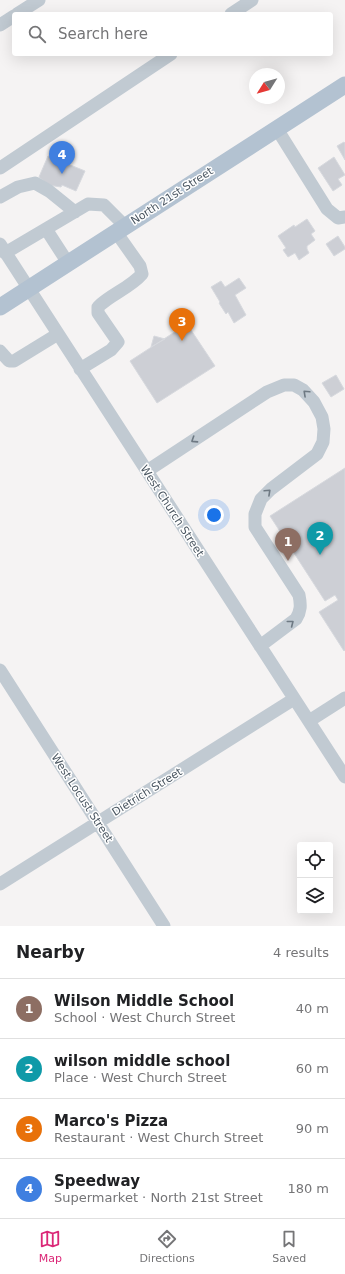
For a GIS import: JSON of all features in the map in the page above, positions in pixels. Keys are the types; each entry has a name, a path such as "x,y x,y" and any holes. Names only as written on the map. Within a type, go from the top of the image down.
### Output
{"main road":[{"name":"North 21st Street","path":"0,307 345,85"}],"street":[{"path":"20,12 39,0"},
{"path":"234,12 252,0"},
{"path":"0,25 12,17"},
{"path":"0,168 168,56"},
{"path":"277,129 328,208 338,218 345,217"},
{"path":"0,197 18,187 35,183 49,191 74,212"},
{"path":"3,249 46,229 88,204 104,205 121,229 140,266 142,274 137,279 105,300 98,307 98,313 118,342 111,350 80,369"},
{"path":"46,229 68,263"},
{"name":"West Church Street","path":"3,249 345,777"},
{"path":"0,351 9,361 14,361 58,334"},
{"path":"147,471 267,392 284,384 294,385 303,390 314,402 322,417 324,429 323,442 317,454 266,494 261,500 255,514 255,527 299,595 301,606 300,613 296,619 260,646"},
{"name":"West Locust Street","path":"0,670 164,926"},
{"path":"309,721 345,698"},
{"name":"Dietrich Street","path":"0,884 294,699"}],"building":[{"path":"344,142 345,143 345,160 337,146"},
{"path":"48,156 85,171 76,191 62,185 61,187 48,185 39,177"},
{"path":"334,157 345,175 338,179 342,185 333,191 318,168"},
{"path":"307,219 315,231 311,234 315,240 307,246 309,253 299,260 295,253 288,257 283,250 286,248 278,236 294,225 295,227"},
{"path":"338,236 345,249 334,256 326,244"},
{"path":"239,278 246,288 235,295 246,315 234,323 228,312 226,314 211,287 221,281 225,287"},
{"path":"187,324 215,366 157,403 130,361"},
{"path":"154,336 165,339 151,347"},
{"path":"336,375 344,389 331,397 322,383"},
{"path":"345,468 344,651 319,612 338,600 335,595 325,601 270,516"}],"place":[{"name":"Speedway","path":"62,174"},
{"name":"Marco's Pizza","path":"182,341"},
{"name":"wilson middle school","path":"320,555"},
{"name":"Wilson Middle School","path":"288,561"}]}
